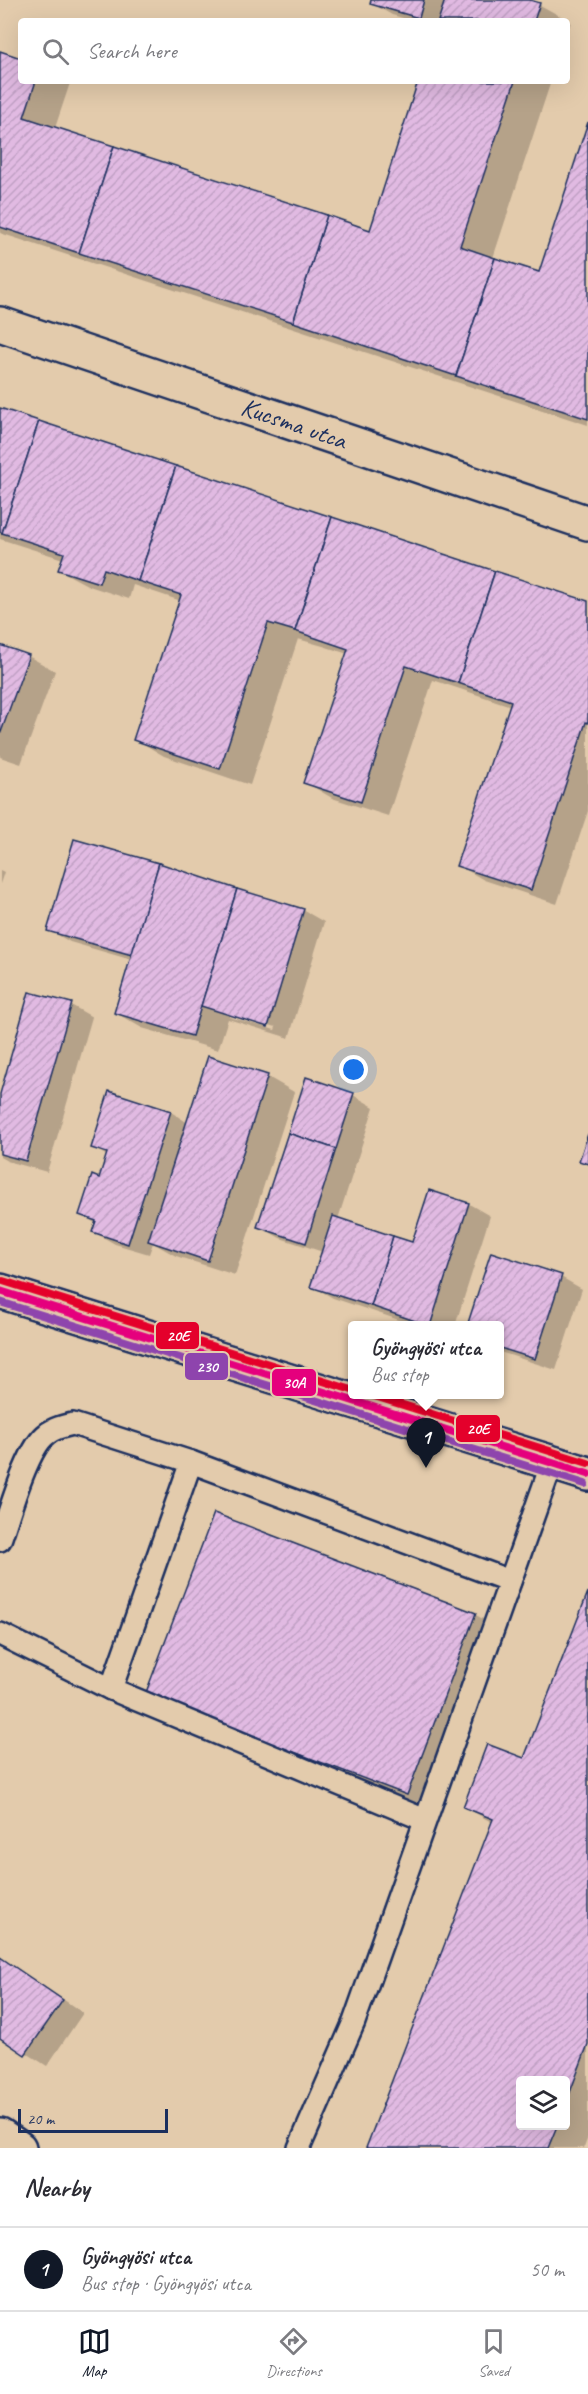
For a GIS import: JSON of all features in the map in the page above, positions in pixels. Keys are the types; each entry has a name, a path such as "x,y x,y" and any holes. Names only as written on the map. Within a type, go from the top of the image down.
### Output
{"street":[{"name":"Kucsma utca","path":"0,324 588,523"},
{"path":"0,1291 588,1474"},
{"path":"0,2135 19,2148"}],"lane":[{"path":"0,1540 33,1450 46,1434 73,1425 191,1462 510,1581"},
{"path":"111,1689 191,1462"},
{"path":"299,2148 354,2022 552,1463"},
{"path":"0,1634 111,1689 425,1820"}],"building":[{"path":"371,0 424,0 419,18 370,4"},
{"path":"445,0 530,0 540,3 535,18 439,18"},
{"path":"0,51 18,57 18,84 35,84 24,117 114,146 79,253 0,227"},
{"path":"417,84 514,84 460,246 495,258 456,376 293,322 327,215 370,230"},
{"path":"588,122 588,419 456,376 495,258 539,272"},
{"path":"114,146 327,215 293,322 79,253"},
{"path":"0,408 39,421 2,533 0,532"},
{"path":"39,421 176,466 138,581 104,569 99,583 58,570 64,553 2,533"},
{"path":"176,466 332,517 295,631 268,623 220,769 133,740 181,595 138,581"},
{"path":"332,517 495,571 458,683 406,666 361,802 303,783 348,649 295,631"},
{"path":"495,571 588,601 588,723 586,722 531,890 456,866 511,701 458,683"},
{"path":"0,645 29,655 0,735"},
{"path":"74,839 159,863 132,955 47,931"},
{"path":"159,863 237,889 192,1036 114,1013"},
{"path":"237,889 304,909 268,1027 201,1006"},
{"path":"29,992 72,1003 26,1161 0,1154 0,1094"},
{"path":"208,1056 268,1075 208,1261 148,1241"},
{"path":"306,1077 354,1093 336,1149 288,1133"},
{"path":"109,1091 171,1111 128,1244 92,1232 96,1221 79,1215 92,1175 99,1178 107,1153 91,1148"},
{"path":"288,1133 336,1149 306,1243 257,1227"},
{"path":"588,1134 588,1164 579,1161"},
{"path":"429,1190 469,1203 432,1321 415,1321 371,1306 393,1236 412,1242"},
{"path":"333,1216 393,1236 371,1306 310,1287"},
{"path":"491,1252 562,1275 535,1359 504,1349 504,1321 469,1321"},
{"path":"214,1513 476,1613 407,1795 145,1695"},
{"path":"588,1592 588,2044 570,2092 570,2076 516,2076 516,2130 555,2130 548,2148 366,2148 493,1819 463,1807 487,1744 524,1758"},
{"path":"0,1957 63,2000 25,2055 0,2038"}],"transit line":[{"name":"20E","path":"3,1281 348,1389"},
{"name":"30A","path":"0,1291 588,1474"},
{"name":"230","path":"0,1302 585,1484"},
{"name":"20E","path":"384,1399 588,1463"}],"place":[{"name":"Gyöngyösi utca","path":"426,1468"}]}
